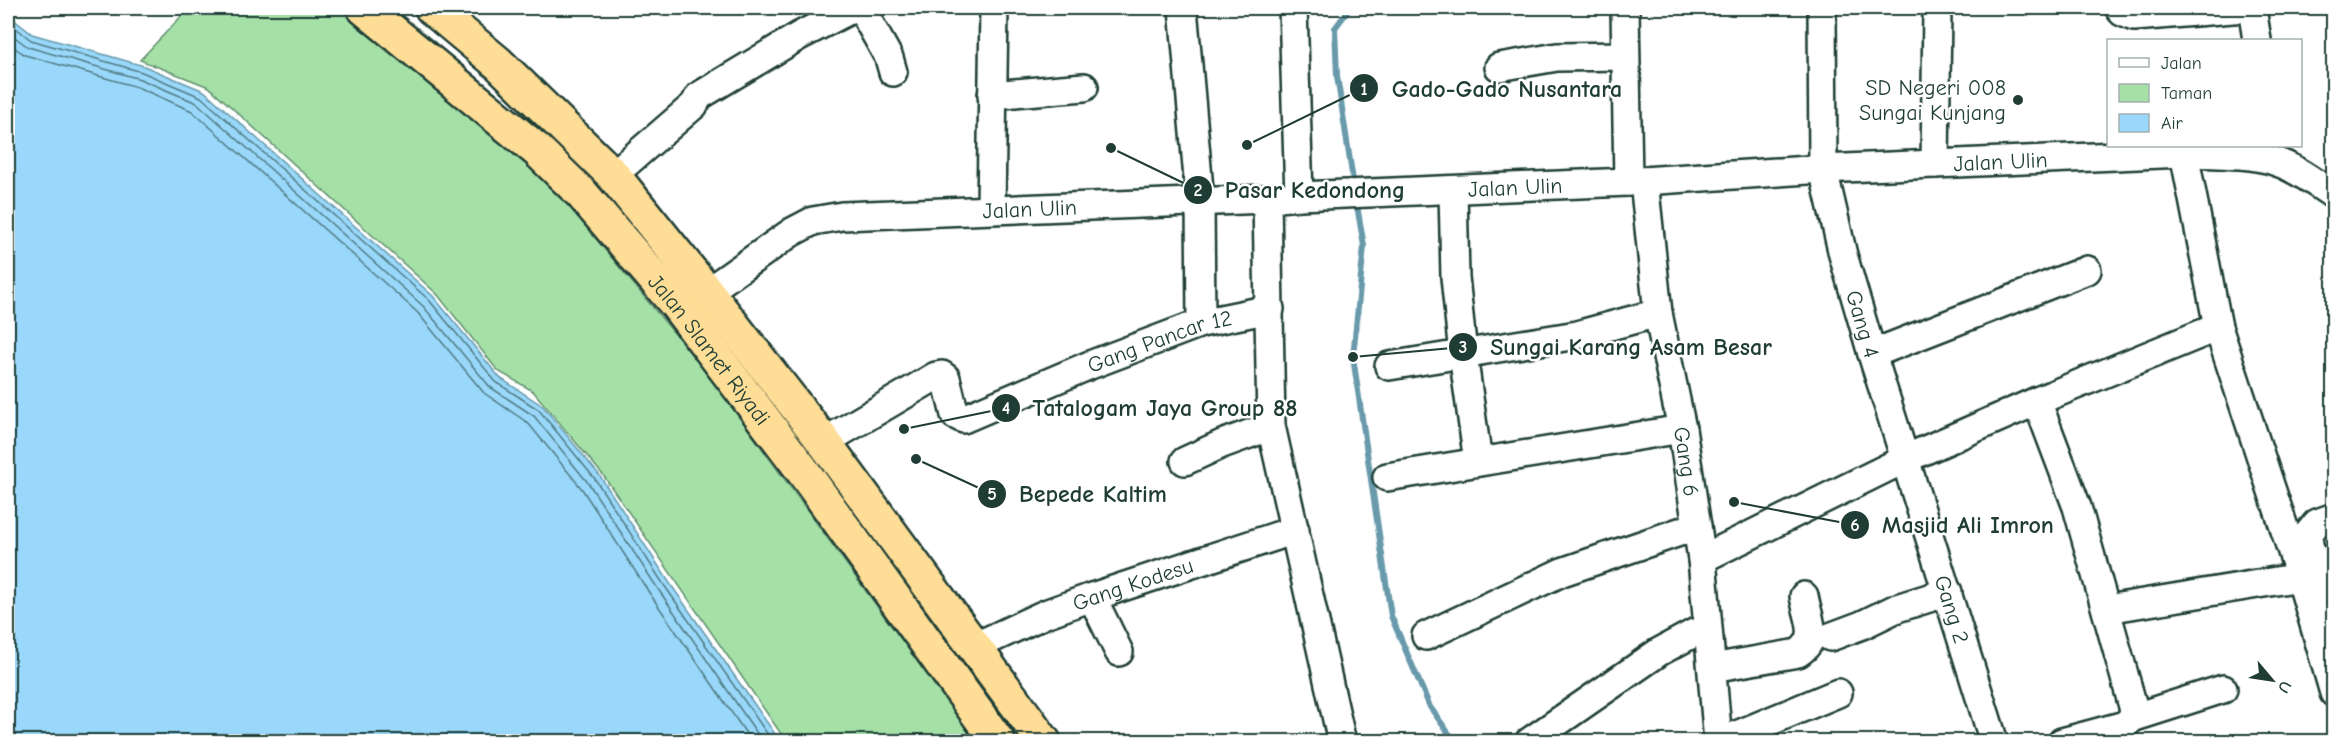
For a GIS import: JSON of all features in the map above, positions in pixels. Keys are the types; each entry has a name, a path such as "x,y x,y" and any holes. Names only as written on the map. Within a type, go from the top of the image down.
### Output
{"highway":[{"name":"Jalan Slamet Riyadi","path":"364,8 537,150 582,194 676,304 800,467 998,741"},
{"name":"Jalan Slamet Riyadi","path":"432,8 498,63 613,175 824,442 1044,741"},
{"path":"842,527 870,505"}],"street":[{"path":"613,175 694,105 699,96 799,36 853,8"},
{"path":"861,8 889,58 893,72"},
{"path":"991,209 994,8"},
{"path":"1184,8 1200,201 1201,323"},
{"path":"1293,8 1299,196"},
{"name":"Gang 6","path":"1625,8 1625,56 1636,181 1658,313 1682,429 1702,559 1719,741"},
{"name":"Gang 4","path":"1822,8 1823,169 1843,255 1908,467"},
{"path":"1935,164 1937,8"},
{"path":"2119,8 2122,12 2134,17 2245,8"},
{"path":"2252,8 2257,39"},
{"path":"1499,67 1557,57 1625,56"},
{"path":"992,95 1084,87"},
{"path":"2184,153 2218,327 2309,575 2334,693"},
{"name":"Jalan Ulin","path":"707,292 792,232 813,221 842,216 1267,199 1636,181 1823,169 2184,153 2274,153 2334,195"},
{"path":"1453,190 1455,278 1478,462"},
{"path":"1267,199 1271,426 1342,741"},
{"path":"1872,354 2087,270"},
{"name":"Gang Pancar 12","path":"824,442 936,376 942,375 946,378 955,415 963,419 1090,365 1201,323 1270,309"},
{"path":"1389,366 1577,335 1658,313"},
{"path":"1702,559 1908,467 2037,402 2218,327"},
{"path":"2037,402 2077,507 2134,710 2132,718"},
{"path":"1185,461 1271,426"},
{"path":"1387,477 1682,429"},
{"name":"Gang 2","path":"1908,467 1948,592 1987,740"},
{"path":"2334,518 2317,523 2308,534 2309,575 2334,621"},
{"path":"1426,636 1562,572 1697,526"},
{"name":"Gang Kodesu","path":"974,647 1045,614 1295,530"},
{"path":"2107,609 2309,575"},
{"path":"1830,637 1897,608 1948,592"},
{"path":"1712,668 1798,653 1808,646 1812,637 1804,596"},
{"path":"1092,597 1119,652"},
{"path":"1528,741 1659,652 1694,633 1708,632"},
{"path":"2062,741 2125,725 2132,718 2223,689"},
{"path":"1719,741 1838,693"}],"green space":[{"path":"189,8 348,8 539,170 708,374 975,741 786,741 603,475 533,391 498,371 437,294 209,87 140,60"}],"water":[{"path":"8,15 32,34 144,66 204,91 433,296 500,378 543,406 600,476 669,582 780,741 8,741"}],"waterway":[{"path":"1350,8 1335,28 1337,76 1354,187"},
{"path":"1356,200 1364,246 1353,357 1391,616 1430,707 1455,742"}],"place":[{"name":"SD Negeri 008 Sungai Kunjang","path":"2018,100"},
{"name":"Gado-Gado Nusantara","path":"1247,145"},
{"name":"Pasar Kedondong","path":"1111,148"},
{"name":"Sungai Karang Asam Besar","path":"1353,357"},
{"name":"Tatalogam Jaya Group 88","path":"904,429"},
{"name":"Bepede Kaltim","path":"916,459"},
{"name":"Masjid Ali Imron","path":"1734,502"}]}
